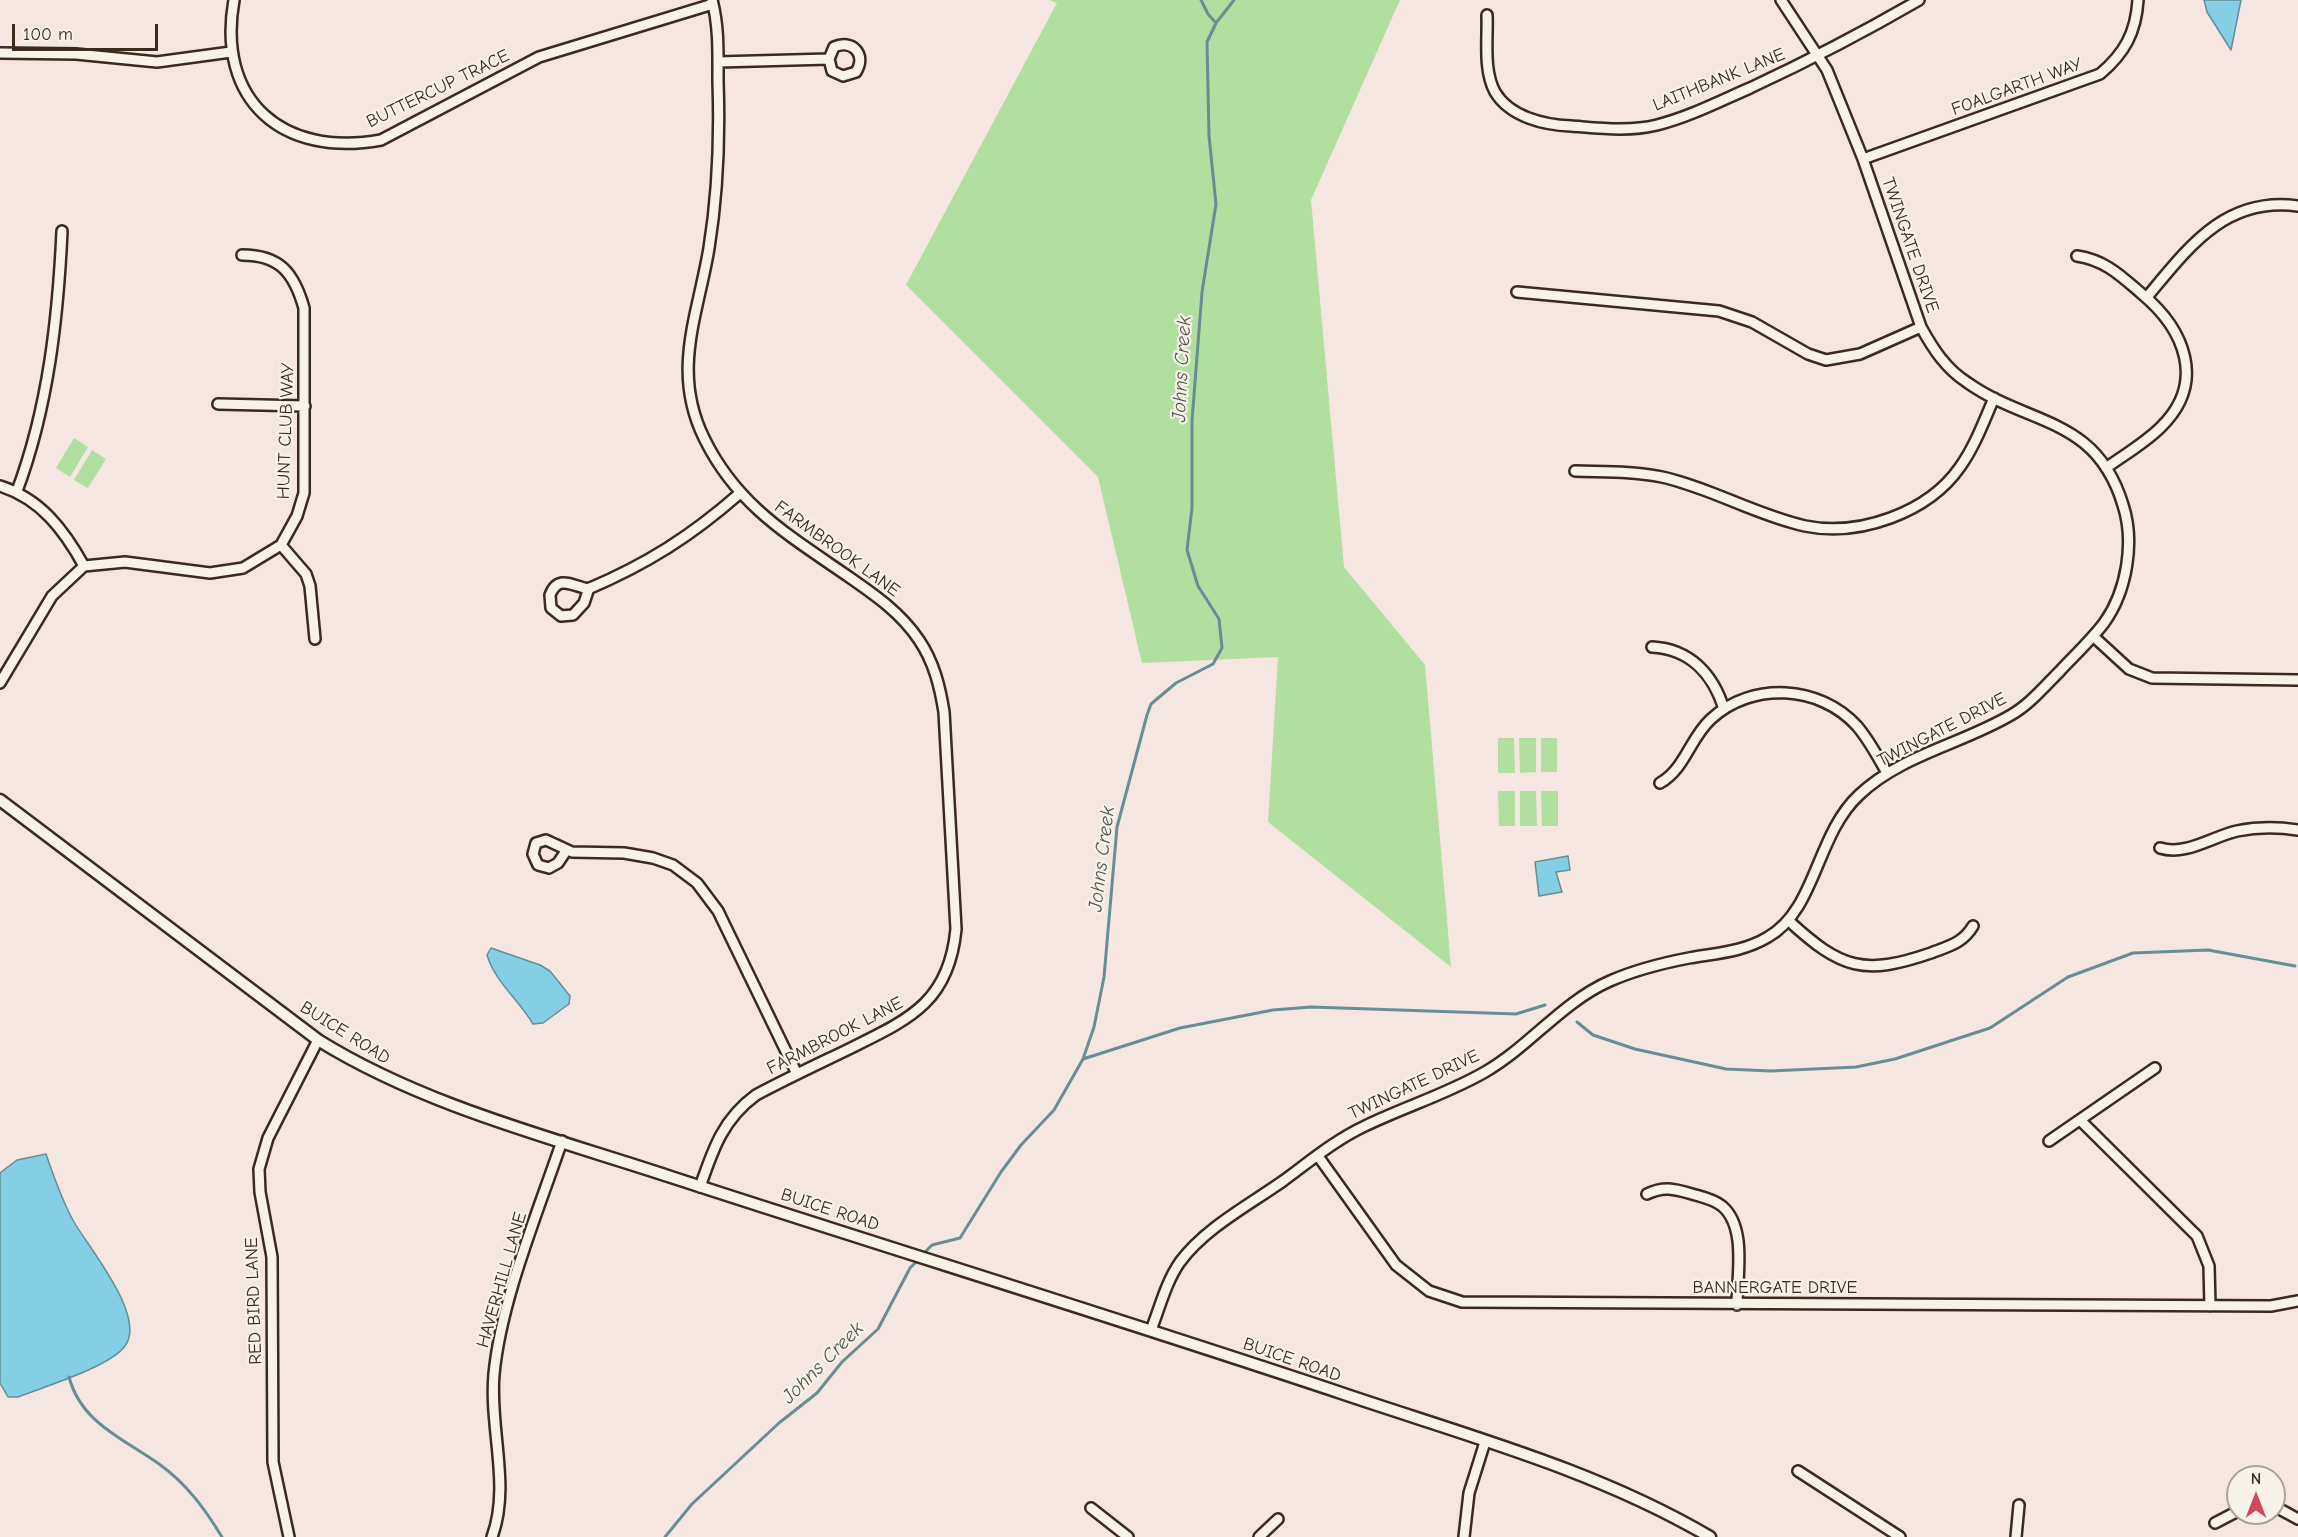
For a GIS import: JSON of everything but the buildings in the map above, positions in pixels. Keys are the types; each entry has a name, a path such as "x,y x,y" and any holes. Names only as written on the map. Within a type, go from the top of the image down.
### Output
{"street":[{"name":"BUTTERCUP TRACE","path":"234,0 230,22 231,52 242,86 250,101 268,120 291,134 312,140 362,144 381,140 539,57 712,2"},
{"name":"TWINGATE DRIVE","path":"1152,1330 1169,1280 1191,1249 1363,1126 1486,1071 1511,1054 1568,1005 1608,981 1660,964 1743,948 1765,939 1789,921 1801,903 1824,844 1838,820 1860,793 1887,773 2016,712 2035,697 2093,636 2107,619 2117,598 2128,553 2125,509 2106,468 2088,447 2066,430 1970,385 1950,369 1934,350 1921,327 1863,159 1819,56 1781,0"},
{"name":"LAITHBANK LANE","path":"1487,15 1489,70 1495,91 1507,106 1519,113 1553,125 1611,128 1656,125 1704,108 1819,56 1919,0"},
{"name":"FOALGARTH WAY","path":"1863,159 2100,74 2123,52 2131,38 2138,0"},
{"name":"FARMBROOK LANE","path":"700,1187 715,1142 731,1116 756,1095 909,1019 932,998 947,972 954,951 956,929 944,712 940,688 931,662 903,619 880,599 768,520 739,494 718,467 703,436 693,406 688,371 691,326 709,250 717,192 718,62 712,2"},
{"path":"0,53 76,54 157,62 231,52"},
{"path":"718,62 829,59"},
{"path":"2147,297 2194,242 2210,228 2224,220 2266,205 2298,206"},
{"path":"17,491 36,435 55,333 62,231"},
{"name":"HUNT CLUB WAY","path":"84,566 125,562 210,573 243,568 281,545 297,516 304,493 306,322 300,293 290,275 277,261 260,255 242,255"},
{"path":"2077,256 2093,258 2108,264 2168,317 2180,339 2186,364 2183,389 2176,408 2163,426 2106,468"},
{"path":"1517,292 1719,311 1752,322 1808,354 1826,360 1860,354 1921,327"},
{"path":"1575,471 1661,477 1803,525 1828,529 1856,528 1911,508 1945,485 1970,453 1994,398"},
{"path":"218,404 305,406"},
{"path":"0,486 17,491 58,523 84,566 52,596 0,682"},
{"path":"589,588 585,603 573,615 561,616 551,608 550,595 557,584 565,581 589,588 632,570 669,549 706,523 739,494"},
{"path":"281,545 306,574 310,586 315,639"},
{"path":"2093,636 2129,669 2152,678 2298,680"},
{"path":"1652,647 1678,651 1696,662 1713,683 1724,709"},
{"path":"1660,783 1674,773 1700,730 1724,709 1744,698 1769,693 1794,693 1818,699 1838,710 1856,725 1887,773"},
{"name":"BUICE ROAD","path":"0,800 318,1040 367,1070 406,1087 700,1187 1152,1330 1580,1473 1625,1492 1710,1537"},
{"path":"2160,848 2180,851 2226,834 2261,828 2298,830"},
{"path":"566,851 644,855 673,865 697,883 718,911 796,1074"},
{"path":"1789,921 1831,956 1852,964 1873,967 1900,964 1958,943 1967,937 1973,926"},
{"name":"RED BIRD LANE","path":"289,1537 273,1462 272,1257 260,1192 259,1169 268,1138 318,1040"},
{"path":"2049,1141 2155,1068"},
{"path":"2080,1120 2197,1236 2210,1266 2210,1306"},
{"name":"HAVERHILL LANE","path":"492,1537 500,1502 493,1401 497,1348 507,1308 562,1141"},
{"name":"BANNERGATE DRIVE","path":"1318,1156 1396,1265 1417,1283 1443,1297 1479,1304 2271,1306 2298,1300"},
{"path":"1647,1194 1659,1188 1673,1188 1712,1200 1728,1212 1737,1234 1737,1305"},
{"path":"1464,1537 1469,1493 1485,1442"},
{"path":"1798,1471 1900,1537"},
{"path":"2016,1537 2019,1505"},
{"path":"1091,1508 1128,1537"},
{"path":"2215,1523 2226,1517"},
{"path":"1259,1537 1278,1519"}],"green space":[{"path":"1049,0 1400,0 1311,200 1344,567 1425,665 1451,967 1268,822 1278,657 1142,663 1098,477 906,285 1057,3"},
{"path":"74,438 88,447 70,477 56,468"},
{"path":"92,450 106,459 88,488 74,480"},
{"path":"1498,738 1514,738 1515,773 1498,773"},
{"path":"1519,738 1536,738 1536,772 1520,773"},
{"path":"1541,738 1557,738 1557,772 1541,772"},
{"path":"1498,791 1515,791 1515,826 1499,826"},
{"path":"1520,791 1536,791 1537,826 1520,826"},
{"path":"1541,791 1558,791 1558,826 1542,826"}],"water":[{"path":"2204,0 2241,0 2231,50 2207,12"},
{"path":"1568,856 1570,870 1556,872 1562,892 1539,896 1535,862"},
{"path":"491,948 540,965 550,971 570,996 569,1004 543,1023 533,1024 491,965 487,955"},
{"path":"46,1154 58,1189 70,1214 103,1265 122,1301 130,1333 125,1346 117,1354 91,1369 18,1397 8,1397 0,1383 0,1173 17,1160"}],"waterway":[{"path":"1201,0 1216,23"},
{"name":"Johns Creek","path":"922,1255 932,1245 960,1238 1001,1172 1021,1145 1054,1110 1083,1059 1094,1027 1104,977 1117,827 1147,715 1151,704 1176,683 1213,664 1222,648 1219,619 1198,586 1187,550 1192,508 1192,421 1202,292 1216,204 1209,136 1207,42 1216,23 1234,0"},
{"path":"1577,1022 1593,1035 1635,1049 1726,1069 1771,1071 1856,1067 1895,1059 1990,1028 2068,977 2133,953 2208,950 2295,966"},
{"path":"1083,1059 1180,1028 1273,1010 1311,1007 1516,1014 1545,1005"},
{"name":"Johns Creek","path":"665,1537 692,1504 779,1423 817,1393 842,1362 878,1329 910,1268 918,1260"},
{"path":"69,1377 75,1393 94,1418 118,1438 178,1479 202,1507 222,1537"}]}
